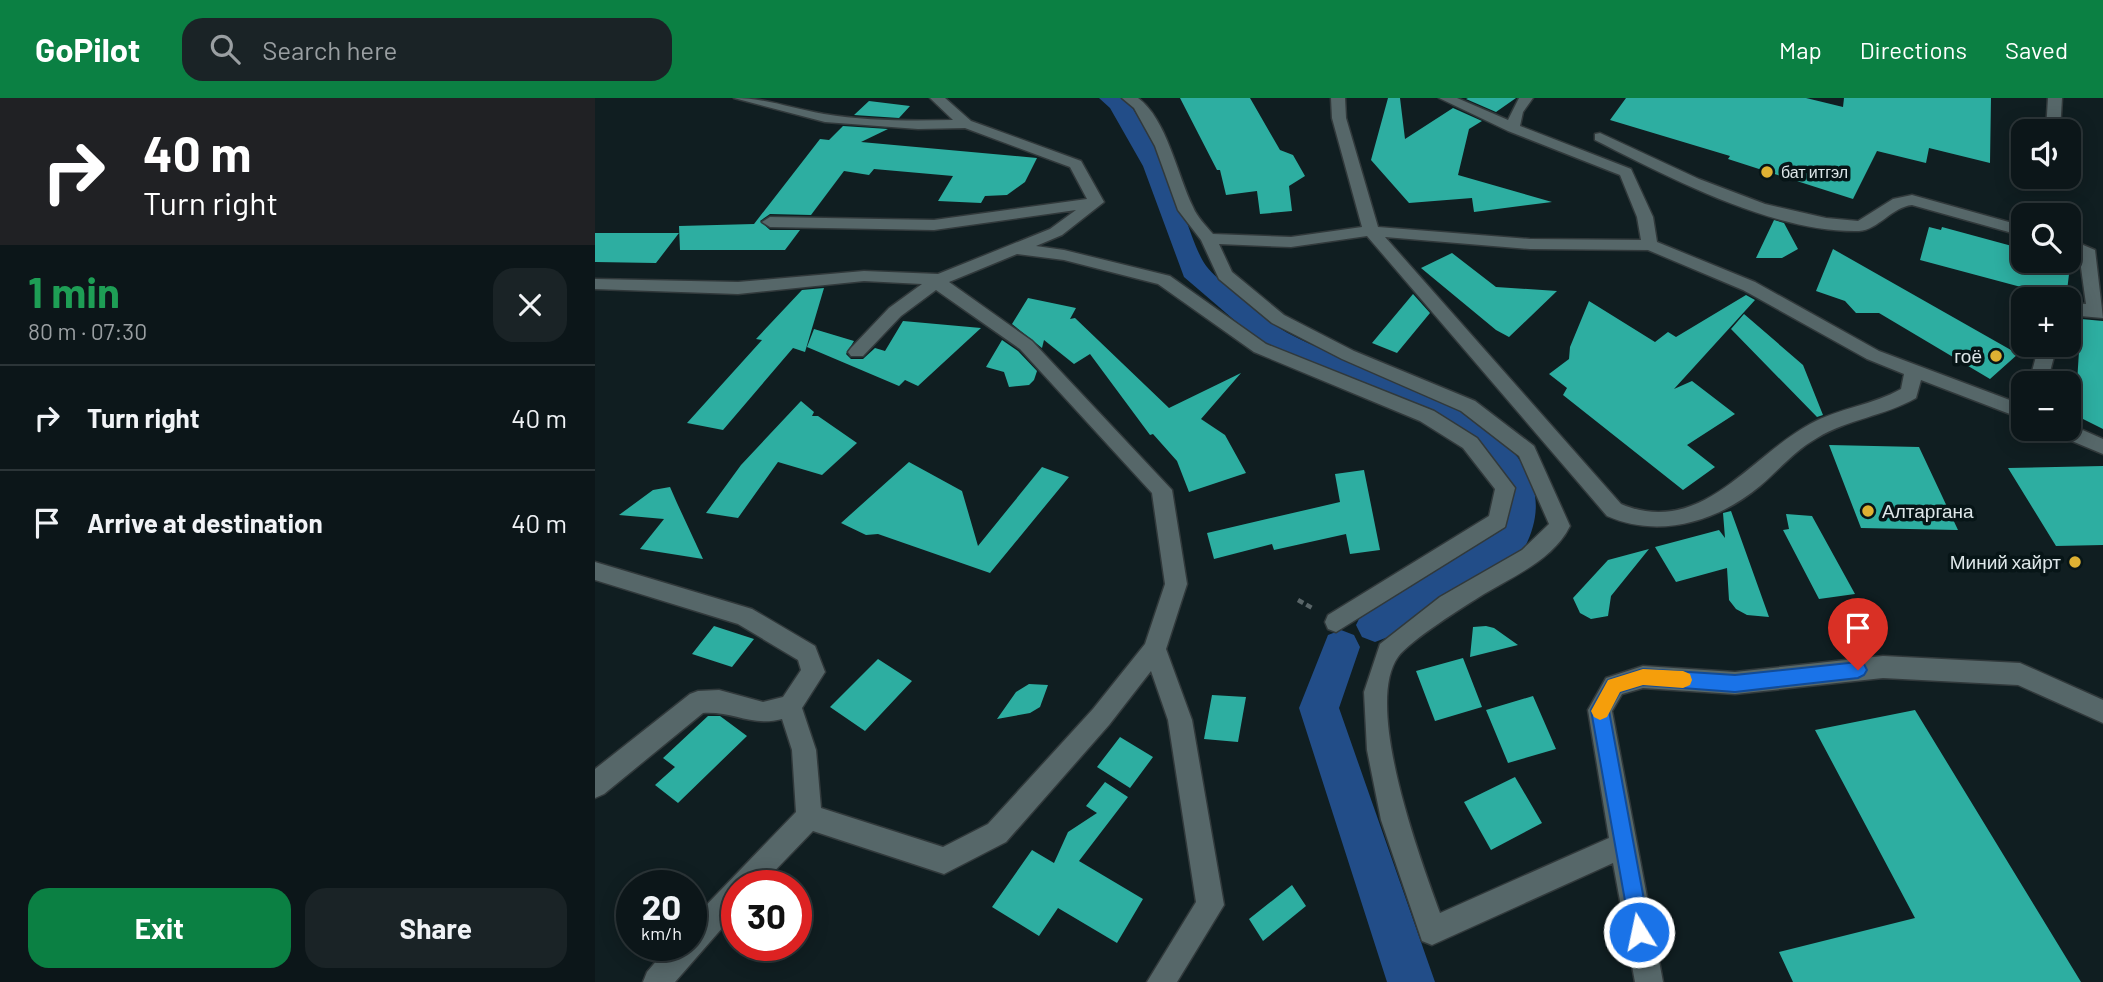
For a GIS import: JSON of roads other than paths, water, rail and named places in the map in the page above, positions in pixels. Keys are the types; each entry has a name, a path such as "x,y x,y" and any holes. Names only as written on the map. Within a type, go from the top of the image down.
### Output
{"street":[{"path":"741,98 825,118 918,125 966,124 1076,164 1096,202"},
{"path":"937,98 966,124"},
{"path":"1129,98 1140,106 1162,146 1186,210 1208,239 1225,275 1278,319 1348,355 1468,406 1527,452 1560,526 1530,556 1448,604 1388,651 1376,692 1379,750 1394,820 1432,931 1623,845"},
{"path":"1338,98 1339,118 1371,231 1614,510 1630,520 1656,522 1711,506 1751,482 1793,442 1852,413 1903,397 1909,393 1914,372"},
{"path":"1446,98 1626,173 1645,217 1650,244"},
{"path":"1513,128 1517,112 1526,98"},
{"path":"2054,119 2055,98"},
{"path":"1601,138 1702,187 1785,212 1861,226 1898,202 1912,200 2011,228"},
{"path":"770,222 933,225 1096,202"},
{"path":"857,352 895,312 940,279 1056,232 1096,202"},
{"path":"1208,239 1291,242 1371,231 1530,244 1650,244 1749,286 1873,355 2011,408"},
{"path":"2081,248 2087,250 2099,311 2081,310"},
{"path":"1014,249 1064,255 1164,280 1260,348 1427,416 1470,443 1505,488 1498,521 1336,622"},
{"path":"595,284 738,288 864,276 940,279"},
{"path":"809,817 944,861 997,833 1101,717 1155,649 1177,584 1162,490 1026,345 941,286 940,279"},
{"path":"2081,437 2103,447"},
{"path":"595,571 744,616 807,653 813,672 790,706 763,713 719,701 698,702 595,785"},
{"path":"1155,649 1181,720 1210,905 1161,982"},
{"path":"1649,982 1600,710 1614,686 1643,677 1735,683 1883,667 2020,674 2103,712"},
{"path":"757,870 809,817 804,750 790,706"},
{"path":"707,924 721,908"},
{"path":"657,982 675,961"}],"waterway":[{"path":"1110,98 1119,104 1155,166 1194,271 1271,336 1440,412 1503,460 1519,495 1513,537 1375,625"},
{"path":"1341,647 1319,708 1411,982"}],"place":[{"name":"бат итгэл","path":"1767,172"},
{"name":"гоё","path":"1996,356"},
{"name":"Алтаргана","path":"1868,511"},
{"name":"Миний хайрт","path":"2075,562"}]}
